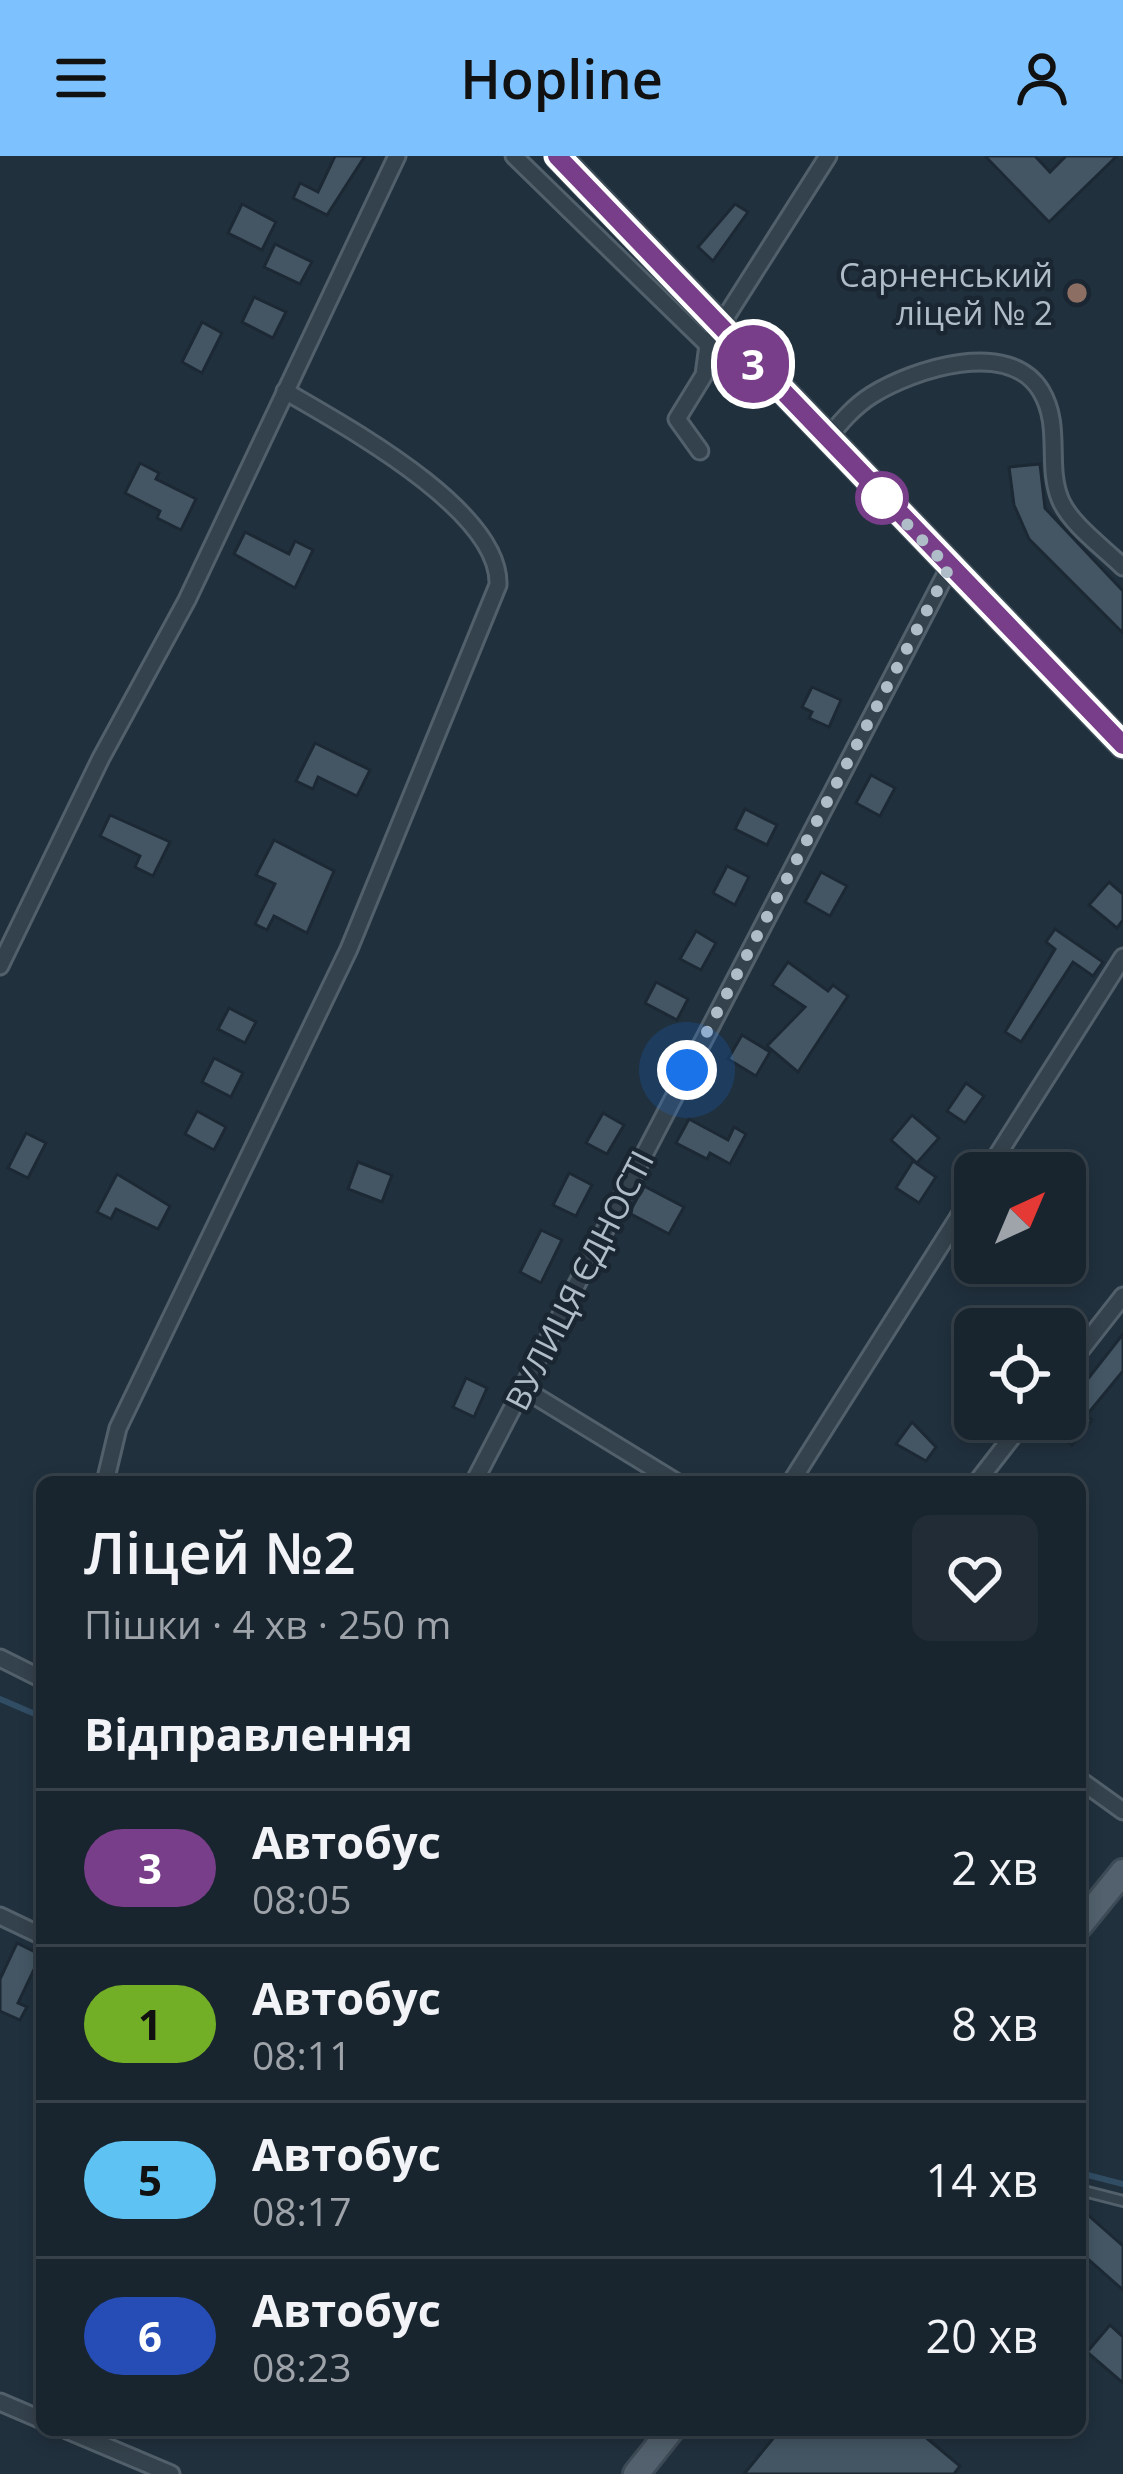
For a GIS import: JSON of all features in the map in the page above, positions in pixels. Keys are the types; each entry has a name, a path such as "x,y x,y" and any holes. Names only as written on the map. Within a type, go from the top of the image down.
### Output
{"main road":[{"path":"557,156 713,337 826,440 1121,740"},
{"path":"1086,1917 1123,1872"},
{"path":"636,2474 666,2436"}],"street":[{"path":"0,966 100,758 187,600 397,156"},
{"path":"514,156 713,337"},
{"path":"700,451 677,419 704,374 713,337 828,156"},
{"path":"826,440 851,410 901,381 975,362 998,362 1023,372 1051,411 1061,501 1123,567"},
{"path":"106,1476 118,1429 260,1144 349,949 497,585 493,552 416,471 285,391"},
{"name":"ВУЛИЦЯ ЄДНОСТІ","path":"478,1476 949,568"},
{"path":"999,1152 1123,957"},
{"path":"794,1476 954,1224"},
{"path":"1086,1343 1123,1296"},
{"path":"524,1389 666,1476"},
{"path":"981,1476 1009,1440"},
{"path":"0,1658 36,1676"},
{"path":"1086,1784 1123,1811"},
{"path":"0,1916 36,1933"},
{"path":"0,2402 36,2417"},
{"path":"81,2436 172,2474"}],"lane":[{"path":"1086,2191 1123,2200"}],"building":[{"path":"335,156 365,156 327,215 293,198 300,183 318,192"},
{"path":"985,156 1035,156 1050,172 1066,156 1117,156 1049,222"},
{"path":"242,204 276,222 262,250 228,233"},
{"path":"735,204 748,212 713,261 698,247"},
{"path":"275,244 312,262 300,284 264,267"},
{"path":"254,297 286,312 273,338 242,322"},
{"path":"202,322 222,333 202,373 182,362"},
{"path":"140,463 159,473 156,479 196,499 181,530 157,518 160,511 125,493"},
{"path":"1040,464 1045,508 1123,591 1123,633 1029,539 1014,505 1009,467"},
{"path":"245,532 289,554 295,541 313,550 295,588 234,554"},
{"path":"812,687 841,700 829,727 809,718 812,712 802,707"},
{"path":"315,743 370,770 357,796 318,777 313,789 296,781"},
{"path":"871,775 895,788 880,816 856,803"},
{"path":"745,809 777,825 767,845 735,829"},
{"path":"110,815 170,842 153,876 135,867 140,856 100,836"},
{"path":"274,840 334,871 307,933 274,916 267,930 255,924 275,884 256,875"},
{"path":"727,866 749,877 735,905 713,893"},
{"path":"821,872 847,886 830,916 805,902"},
{"path":"1109,882 1123,894 1123,920 1117,928 1089,905"},
{"path":"1055,929 1103,962 1093,976 1073,962 1021,1042 1005,1032 1055,949 1046,942"},
{"path":"696,931 716,943 701,970 680,959"},
{"path":"788,962 828,991 833,985 848,996 798,1072 767,1046 805,1007 772,985"},
{"path":"656,982 688,999 677,1020 645,1003"},
{"path":"229,1008 256,1022 245,1043 218,1029"},
{"path":"742,1035 770,1052 756,1076 728,1059"},
{"path":"214,1058 243,1073 231,1097 202,1082"},
{"path":"966,1083 984,1096 965,1123 947,1111"},
{"path":"197,1111 226,1127 214,1150 185,1134"},
{"path":"603,1113 624,1125 607,1154 586,1143"},
{"path":"912,1115 939,1138 917,1163 891,1140"},
{"path":"689,1119 728,1140 734,1127 746,1134 730,1164 710,1153 707,1159 676,1143"},
{"path":"26,1133 46,1143 28,1178 8,1168"},
{"path":"913,1161 936,1177 919,1203 896,1188"},
{"path":"358,1162 392,1175 382,1202 348,1189"},
{"path":"569,1173 592,1185 576,1216 553,1205"},
{"path":"117,1174 170,1206 158,1229 116,1209 111,1219 97,1212"},
{"path":"644,1186 684,1207 669,1234 629,1213"},
{"path":"541,1230 562,1240 541,1283 520,1272"},
{"path":"1123,1334 1123,1371 1086,1416 1086,1381"},
{"path":"466,1378 487,1388 474,1417 453,1407"},
{"path":"912,1422 936,1447 926,1461 896,1444"},
{"path":"17,1943 36,1952 36,1965 18,2003 27,2007 20,2020 0,2011 0,1979"},
{"path":"1086,2213 1123,2246 1123,2290 1086,2257"},
{"path":"1110,2325 1123,2337 1123,2383 1087,2352"},
{"path":"775,2436 924,2436 960,2466 954,2474 744,2474"}],"waterway":[{"path":"0,1699 36,1714"},
{"path":"1086,2175 1123,2184"}],"bus line":[{"name":"3","path":"557,156 719,330 1123,745"}],"place":[{"name":"Сарненський ліцей № 2","path":"1077,293"}],"route":[{"path":"687,1070 949,568 882,498"}]}
